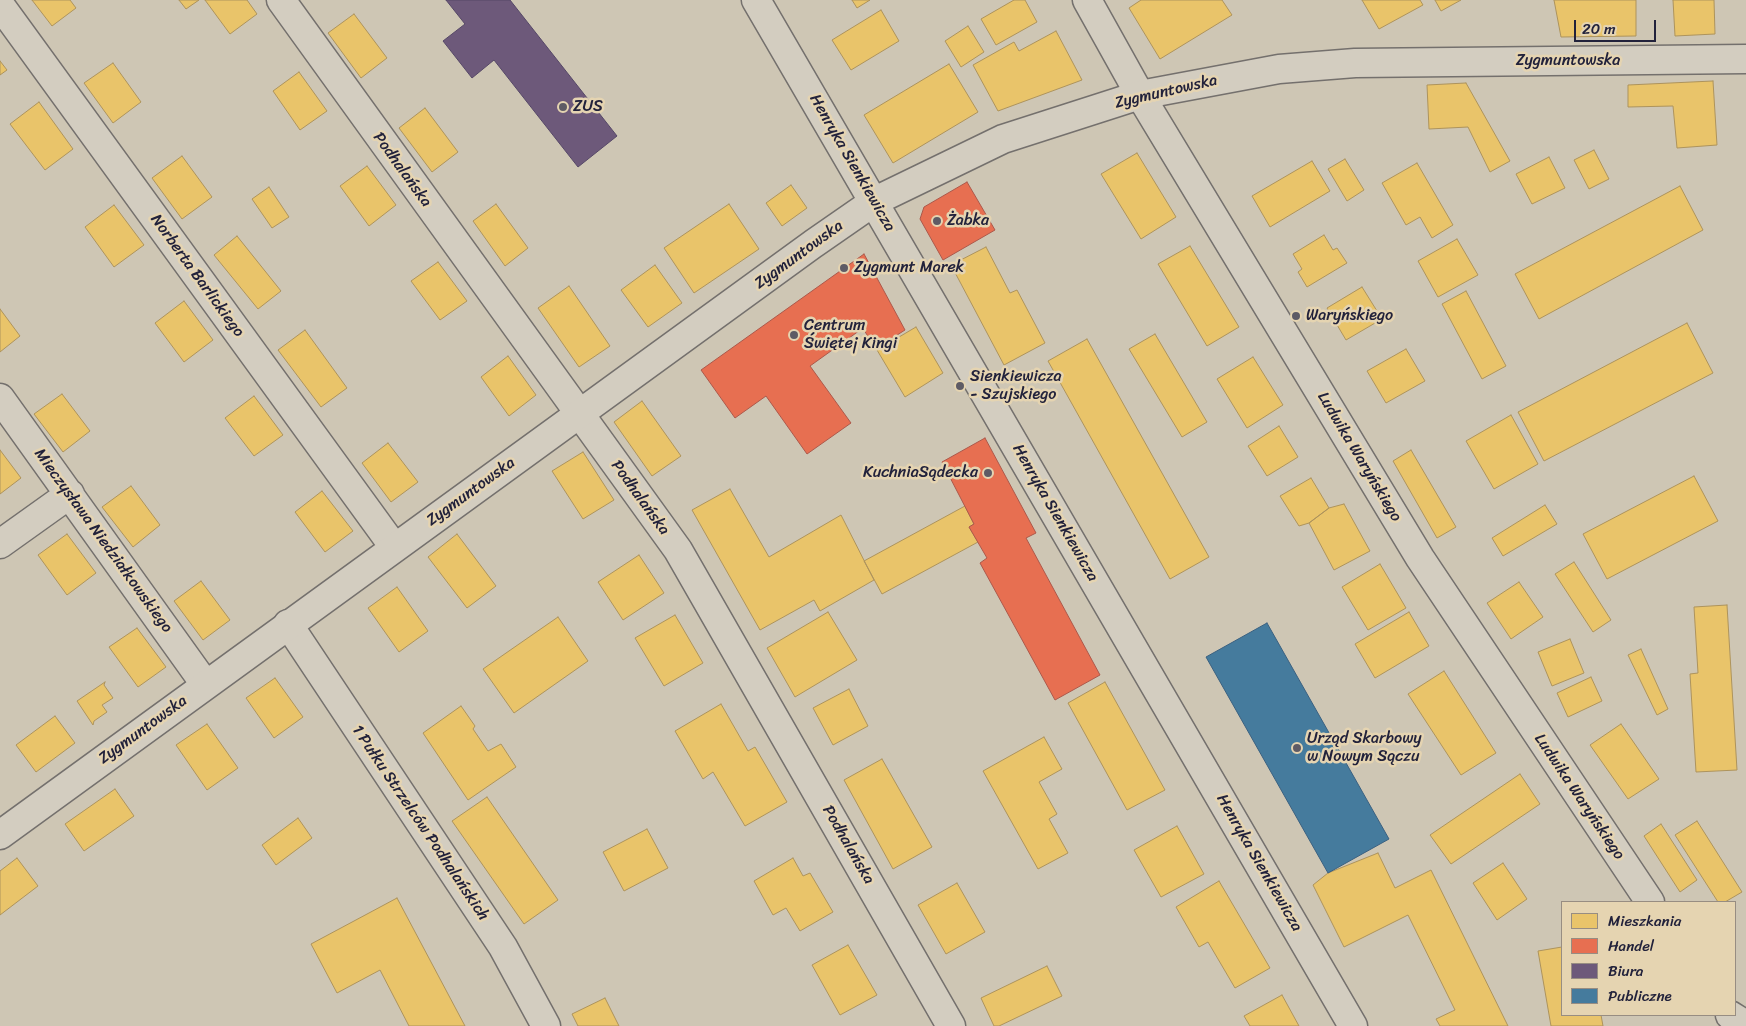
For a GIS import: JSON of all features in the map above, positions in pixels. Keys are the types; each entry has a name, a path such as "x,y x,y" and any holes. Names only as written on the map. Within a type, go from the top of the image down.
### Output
{"street":[{"name":"Podhalańska","path":"281,0 678,550 952,1026"},
{"name":"Henryka Sienkiewicza","path":"756,0 1354,1026"},
{"name":"Ludwika Waryńskiego","path":"1087,0 1140,95 1420,558 1649,901"},
{"name":"Norberta Barlickiego","path":"0,5 394,547"},
{"name":"Zygmuntowska","path":"0,835 205,684 813,244 875,202 1003,140 1140,95 1279,69 1354,62 1746,59"},
{"name":"Mieczysława Niedziałkowskiego","path":"0,398 205,684"},
{"path":"0,544 70,494"},
{"name":"1 Pułku Strzelców Podhalańskich","path":"288,624 503,947 546,1026"},
{"path":"1732,1016 1746,1025"}],"building: Mieszkania":[{"path":"32,0 70,0 76,8 52,26"},
{"path":"179,0 199,0 186,9"},
{"path":"205,0 247,0 257,14 230,34"},
{"path":"852,0 870,0 857,8"},
{"path":"1014,0 1025,0 1037,22 996,45 981,19"},
{"path":"1141,0 1222,0 1232,15 1160,59 1129,8"},
{"path":"1362,0 1420,0 1423,5 1379,29"},
{"path":"1435,0 1461,0 1441,11"},
{"path":"1554,0 1636,0 1636,36 1561,37"},
{"path":"1673,0 1714,0 1715,34 1675,36"},
{"path":"881,10 899,41 851,70 832,40"},
{"path":"354,14 387,58 361,78 328,33"},
{"path":"968,26 984,52 961,67 945,41"},
{"path":"1056,31 1082,80 998,111 973,65 1014,42 1019,51"},
{"path":"0,61 7,70 0,75"},
{"path":"113,63 141,102 113,123 84,83"},
{"path":"949,64 978,112 893,163 864,115"},
{"path":"299,72 327,111 300,130 273,91"},
{"path":"1713,81 1717,145 1677,148 1673,106 1628,107 1628,85"},
{"path":"1466,83 1510,161 1490,172 1468,127 1429,129 1427,85"},
{"path":"39,102 73,149 45,170 10,124"},
{"path":"425,108 458,152 432,172 399,128"},
{"path":"1594,150 1609,179 1589,189 1574,160"},
{"path":"1137,153 1176,217 1141,239 1101,174"},
{"path":"182,156 212,197 182,219 152,178"},
{"path":"1549,157 1565,188 1532,204 1516,174"},
{"path":"1345,159 1364,190 1347,201 1328,169"},
{"path":"1312,161 1330,191 1270,227 1252,196"},
{"path":"1417,163 1453,225 1432,238 1420,217 1406,225 1382,183"},
{"path":"367,166 396,205 369,226 340,186"},
{"path":"791,185 807,208 782,226 766,203"},
{"path":"1680,186 1703,230 1539,319 1515,274"},
{"path":"269,187 289,217 272,228 252,199"},
{"path":"496,204 528,248 505,266 473,221"},
{"path":"729,204 759,249 694,293 664,248"},
{"path":"114,205 144,245 114,267 85,227"},
{"path":"1324,235 1333,250 1337,248 1347,263 1307,287 1298,272 1302,269 1293,254"},
{"path":"237,236 281,291 258,309 214,255"},
{"path":"1457,239 1478,275 1438,297 1418,261"},
{"path":"1190,246 1239,327 1207,346 1158,264"},
{"path":"986,247 1010,293 1017,290 1045,343 1004,365 951,265"},
{"path":"438,262 467,301 440,320 411,281"},
{"path":"655,265 682,303 648,327 621,290"},
{"path":"569,286 610,346 579,367 538,308"},
{"path":"1362,287 1382,319 1346,340 1327,308"},
{"path":"1466,291 1506,366 1482,379 1442,304"},
{"path":"184,301 213,340 184,362 155,323"},
{"path":"0,309 20,336 0,352"},
{"path":"1687,323 1713,373 1544,461 1518,412"},
{"path":"916,327 943,373 905,397 877,350"},
{"path":"305,330 347,388 321,407 278,350"},
{"path":"1155,334 1207,422 1182,437 1129,349"},
{"path":"1087,339 1209,557 1170,579 1048,361"},
{"path":"1406,349 1425,381 1386,403 1367,371"},
{"path":"508,356 536,395 509,416 481,377"},
{"path":"1253,357 1283,405 1247,428 1217,379"},
{"path":"62,394 90,431 63,452 34,414"},
{"path":"254,396 283,435 254,456 225,418"},
{"path":"642,401 681,456 652,476 614,422"},
{"path":"1511,415 1538,464 1494,489 1466,441"},
{"path":"1279,426 1298,457 1267,476 1248,446"},
{"path":"388,443 418,482 391,502 362,463"},
{"path":"0,450 21,478 0,494"},
{"path":"1411,450 1456,527 1437,538 1393,461"},
{"path":"583,452 614,500 583,519 552,471"},
{"path":"1694,476 1718,521 1607,579 1583,534"},
{"path":"1311,478 1329,508 1309,523 1299,526 1280,496"},
{"path":"131,486 160,525 133,547 102,507"},
{"path":"730,489 769,557 841,515 874,580 820,611 814,600 760,630 692,510"},
{"path":"322,491 353,531 325,552 295,512"},
{"path":"1344,504 1370,551 1334,570 1309,523 1329,508"},
{"path":"1545,505 1557,524 1503,556 1492,538"},
{"path":"965,506 974,524 969,527 978,542 882,594 864,561"},
{"path":"67,534 96,573 67,595 38,555"},
{"path":"457,534 496,586 467,608 428,557"},
{"path":"639,555 664,593 623,620 598,582"},
{"path":"1574,562 1611,620 1593,632 1555,574"},
{"path":"1380,564 1406,608 1368,630 1342,587"},
{"path":"201,581 230,620 203,640 174,601"},
{"path":"1519,582 1543,617 1511,639 1487,603"},
{"path":"397,587 428,631 399,652 368,608"},
{"path":"1727,605 1737,770 1696,772 1690,674 1698,673 1694,607"},
{"path":"828,612 857,660 795,697 767,648"},
{"path":"1409,612 1429,646 1375,678 1355,644"},
{"path":"675,615 703,663 664,686 635,638"},
{"path":"558,617 588,661 514,713 483,669"},
{"path":"137,628 166,667 138,687 109,647"},
{"path":"1570,639 1584,673 1552,686 1538,652"},
{"path":"1641,649 1668,709 1657,715 1628,655"},
{"path":"1444,671 1496,753 1461,775 1408,694"},
{"path":"1591,677 1602,701 1568,717 1557,693"},
{"path":"275,678 303,717 274,738 246,698"},
{"path":"105,682 104,685 113,698 102,705 107,712 94,721 93,725 77,701"},
{"path":"1105,682 1165,790 1127,810 1068,703"},
{"path":"849,689 868,726 833,745 813,708"},
{"path":"721,704 748,751 755,747 787,802 745,826 713,772 703,779 675,731"},
{"path":"461,706 475,726 473,729 488,751 501,744 516,767 468,800 423,733"},
{"path":"55,716 75,743 36,772 16,745"},
{"path":"207,724 238,768 207,790 176,745"},
{"path":"1621,724 1659,779 1628,799 1590,745"},
{"path":"1044,737 1062,769 1039,782 1057,814 1049,819 1068,853 1038,869 983,771"},
{"path":"882,759 932,847 893,869 844,780"},
{"path":"1520,774 1540,804 1451,864 1430,835"},
{"path":"115,789 134,816 84,851 65,824"},
{"path":"487,797 558,900 524,924 452,821"},
{"path":"298,818 312,838 276,865 262,845"},
{"path":"1697,821 1742,892 1727,901 1717,901 1675,835"},
{"path":"1661,824 1697,880 1680,892 1644,836"},
{"path":"1177,826 1204,874 1161,897 1134,850"},
{"path":"647,829 668,868 624,891 603,852"},
{"path":"1378,853 1395,888 1431,870 1508,1026 1440,1026 1436,1019 1455,1010 1408,915 1344,947 1313,885 1328,873"},
{"path":"17,858 38,886 0,915 0,871"},
{"path":"793,858 803,876 810,873 833,912 800,931 786,908 773,915 754,881"},
{"path":"1503,863 1527,899 1497,920 1473,883"},
{"path":"1219,881 1270,968 1235,988 1208,942 1199,947 1176,907"},
{"path":"957,883 985,932 946,954 918,905"},
{"path":"397,898 465,1026 409,1026 380,970 337,993 311,944"},
{"path":"848,945 877,995 840,1015 812,965"},
{"path":"1561,947 1561,1016 1601,1016 1603,1026 1551,1026 1538,951"},
{"path":"1047,966 1062,996 999,1026 994,1026 981,998"},
{"path":"1282,995 1299,1026 1250,1026 1244,1016"},
{"path":"605,998 619,1026 578,1026 572,1014"}],"building: Handel":[{"path":"967,182 995,230 943,260 920,219 924,207"},
{"path":"864,254 905,330 875,349 863,328 810,366 851,423 807,454 766,396 735,418 701,370"},
{"path":"985,438 1036,533 1026,538 1100,675 1055,700 980,563 987,558 969,527 974,524 942,462"}],"building: Biura":[{"name":"ZUS","path":"446,0 510,0 617,136 578,167 494,60 472,78 443,41 465,24"}],"building: Publiczne":[{"name":"Urząd Skarbowy w Nowym Sączu","path":"1267,623 1389,839 1328,873 1206,657"}],"place":[{"name":"ZUS","path":"563,107"},
{"name":"Żabka","path":"937,221"},
{"name":"Zygmunt Marek","path":"844,268"},
{"name":"Waryńskiego","path":"1296,316"},
{"name":"Centrum Świętej Kingi","path":"794,335"},
{"name":"Sienkiewicza - Szujskiego","path":"960,386"},
{"name":"KuchniaSądecka","path":"988,473"},
{"name":"Urząd Skarbowy w Nowym Sączu","path":"1297,748"}]}
